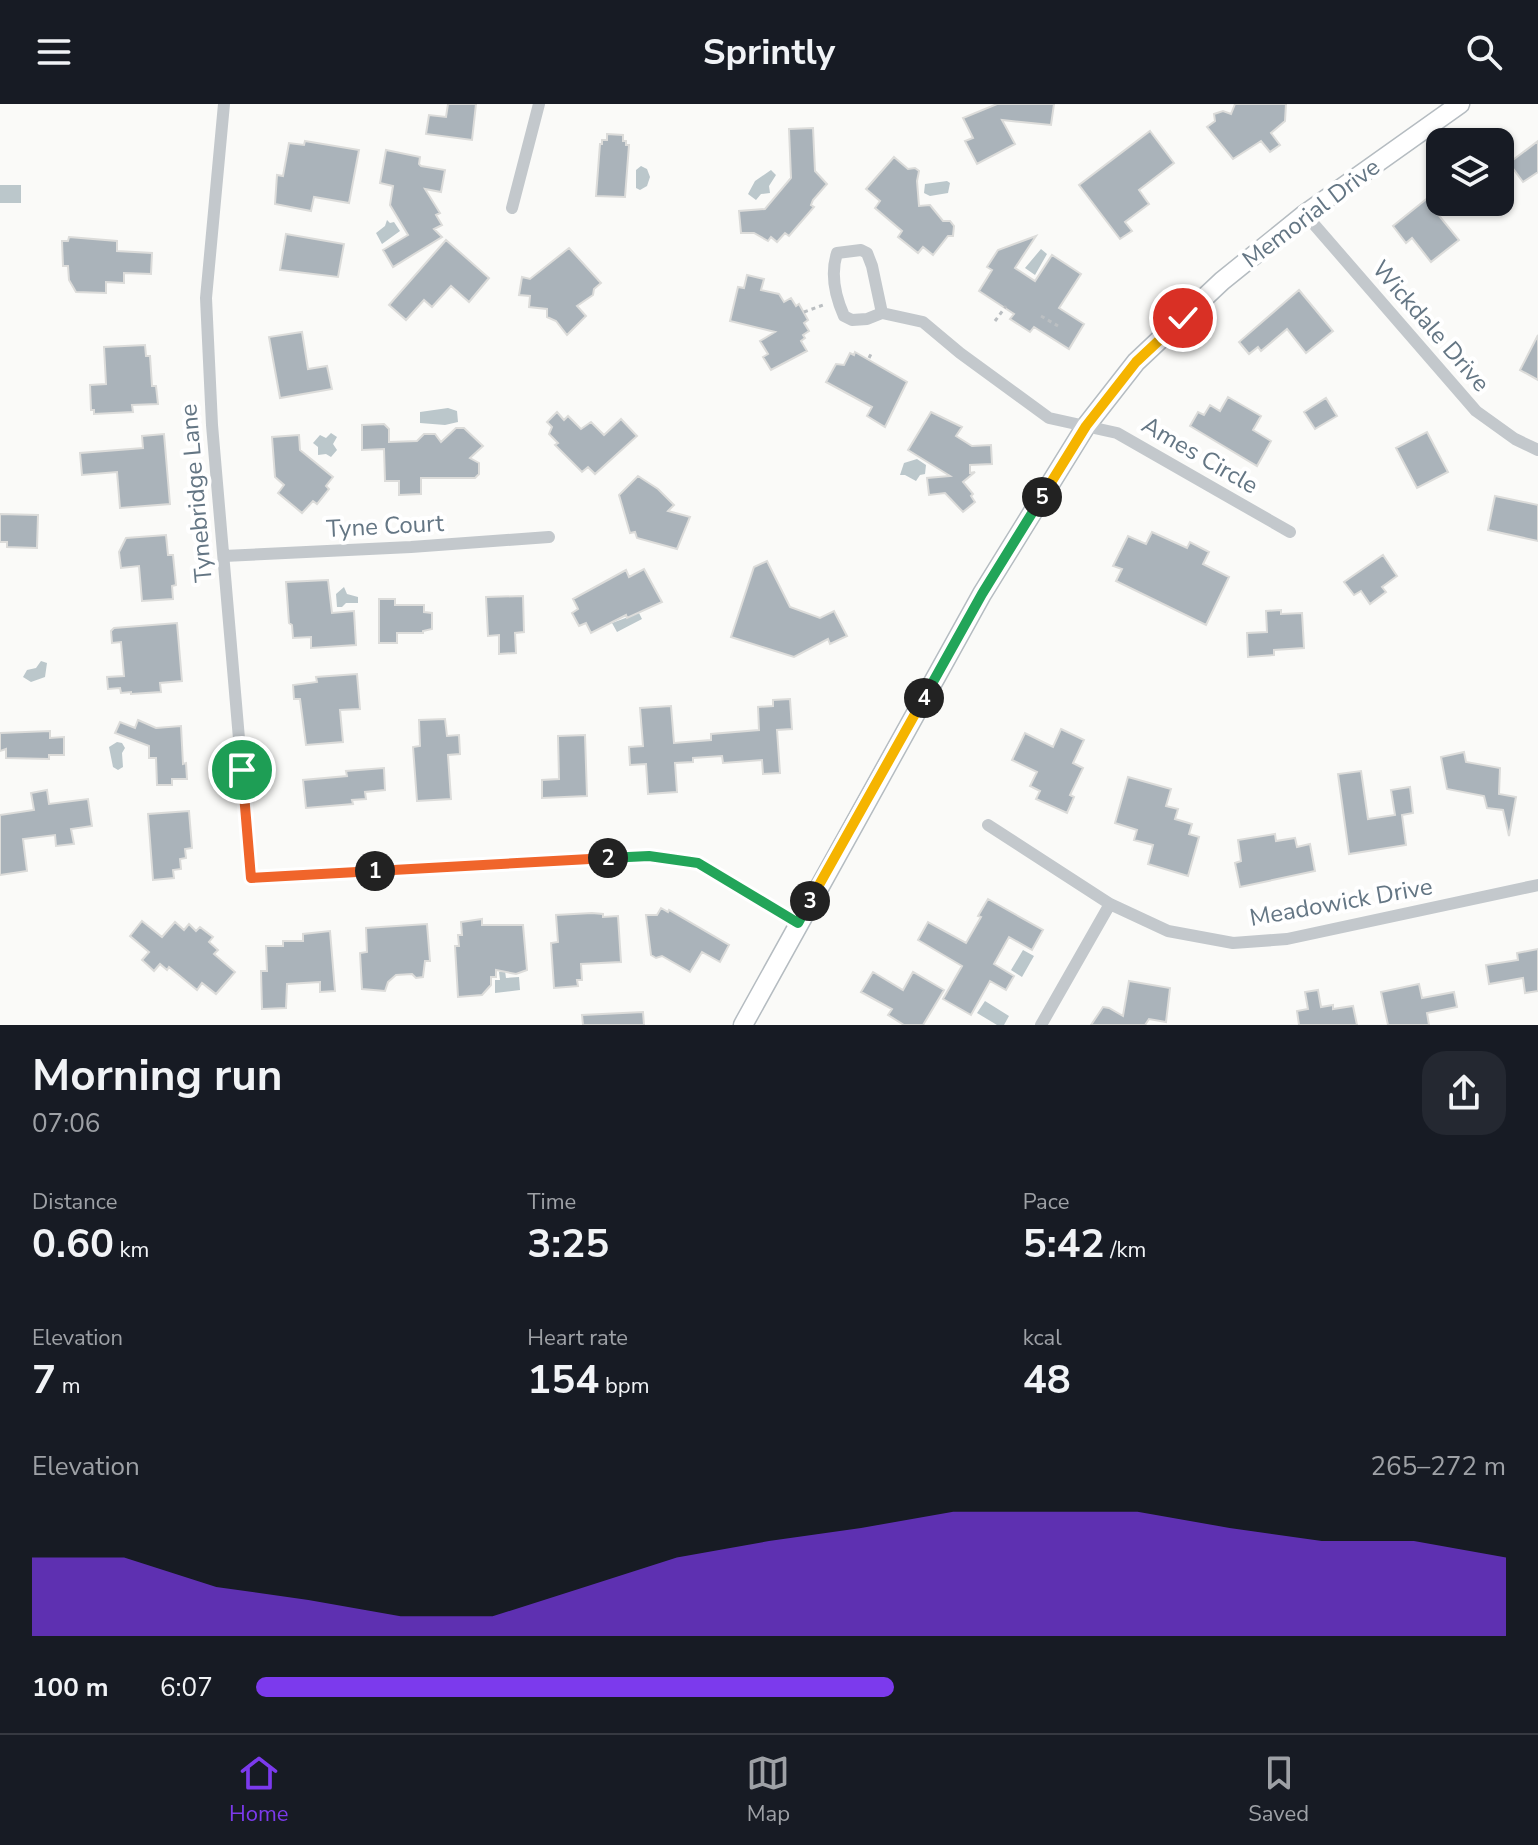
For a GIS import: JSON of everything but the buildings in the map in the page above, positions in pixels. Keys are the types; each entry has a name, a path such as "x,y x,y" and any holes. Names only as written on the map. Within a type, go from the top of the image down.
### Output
{"street":[{"name":"Tynebridge Lane","path":"224,104 206,298 212,425 251,878 649,856 698,863 798,923"},
{"path":"512,208 539,104"},
{"name":"Memorial Drive","path":"747,1024 798,923 963,627 1086,426 1136,362 1222,281 1305,214 1460,104"},
{"name":"Wickdale Drive","path":"1305,214 1476,411 1515,439 1538,450"},
{"path":"839,302 833,281 837,253 861,250 867,253 872,266 882,313"},
{"name":"Ames Circle","path":"839,302 844,316 852,320 867,319 882,313 923,322 1049,418 1117,433 1290,532"},
{"name":"Tyne Court","path":"224,556 549,537"},
{"name":"Meadowick Drive","path":"988,825 1110,904 1172,934 1233,943 1287,939 1538,885"},
{"path":"1041,1025 1110,904"}],"path":[{"path":"804,312 822,304 839,302"},
{"path":"995,321 1006,306"},
{"path":"1041,316 1058,326"},
{"path":"869,358 872,352"}],"shaded area":[{"path":"641,166 647,169 650,177 647,186 640,190 636,188 636,170"},
{"path":"771,170 776,175 769,186 770,193 761,194 756,200 748,194 755,181"},
{"path":"950,183 948,193 930,196 924,193 925,184"},
{"path":"0,185 21,185 21,203 0,203"},
{"path":"387,220 394,222 400,231 382,244 376,233"},
{"path":"1041,249 1047,254 1035,275 1025,268"},
{"path":"448,408 457,411 458,422 445,425 420,423 420,412"},
{"path":"331,433 337,437 333,444 337,450 331,457 318,455 318,447 313,443 320,435 326,438"},
{"path":"917,459 926,465 925,474 916,481 900,475 904,463"},
{"path":"344,587 347,594 358,597 358,603 337,607 336,594"},
{"path":"639,613 642,619 617,632 612,623"},
{"path":"41,661 47,663 45,677 31,682 23,677 27,670 36,668"},
{"path":"117,742 125,748 122,753 123,767 118,770 113,767 109,747"},
{"path":"1023,950 1034,956 1022,977 1011,970"},
{"path":"505,971 506,978 519,977 520,990 495,993 495,980 500,980 499,972"},
{"path":"985,1001 1009,1016 1004,1025 997,1025 977,1013"}],"route":[{"path":"242,770 251,878 649,856 698,863 798,923 982,594 1086,426 1136,362 1183,318"}]}
